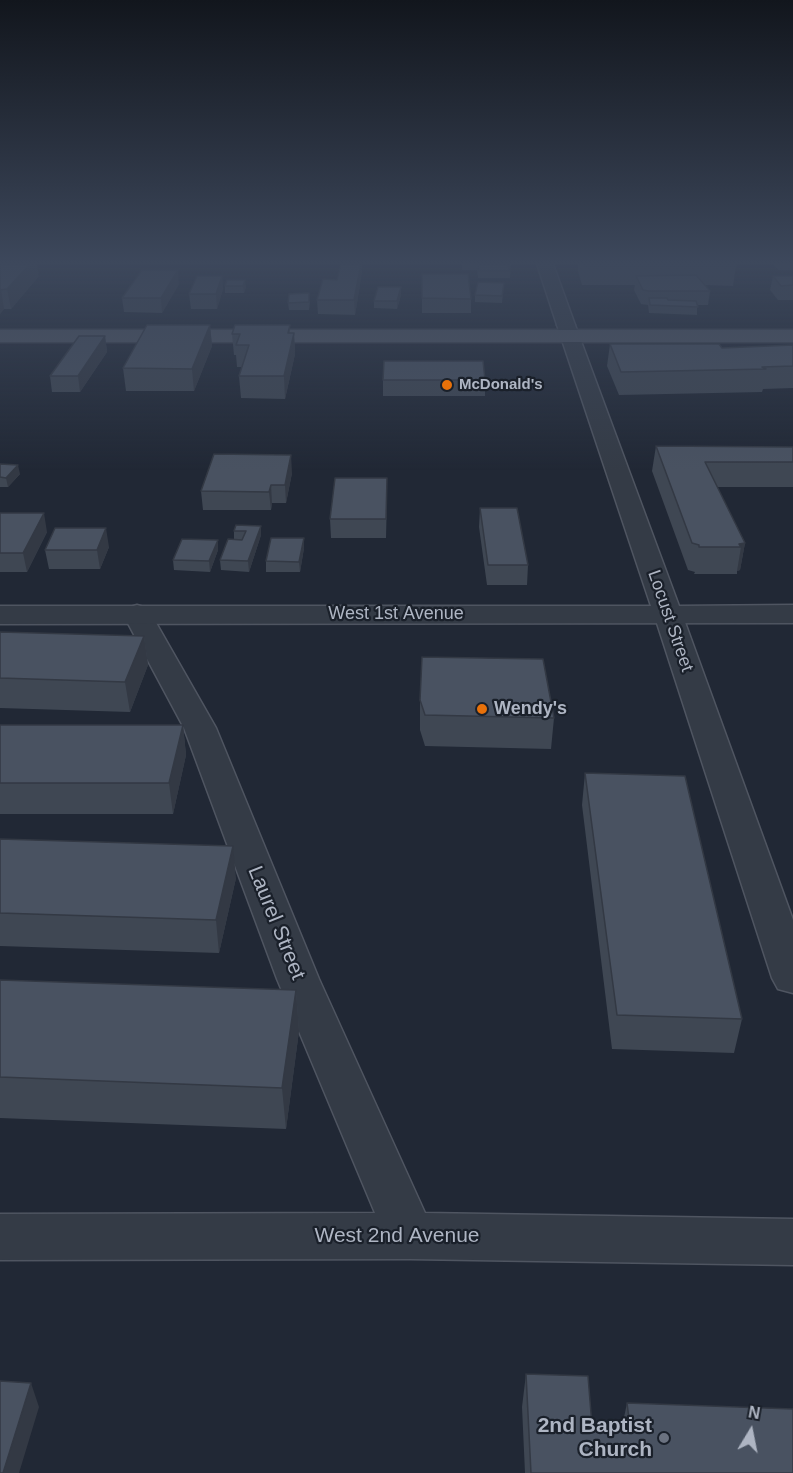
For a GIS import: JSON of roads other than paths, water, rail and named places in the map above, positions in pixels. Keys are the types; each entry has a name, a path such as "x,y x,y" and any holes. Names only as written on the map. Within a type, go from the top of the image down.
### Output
{"main road":[{"path":"0,336 20,333"},
{"path":"671,333 793,336"}],"street":[{"name":"Locust Street","path":"569,333 793,978"},
{"name":"Laurel Street","path":"137,614 200,728 310,1008 410,1236"},
{"name":"West 1st Avenue","path":"0,615 793,614"},
{"name":"West 2nd Avenue","path":"0,1237 410,1236 793,1242"}],"place":[{"name":"McDonald's","path":"447,385"},
{"name":"Wendy's","path":"482,709"},
{"name":"2nd Baptist Church","path":"664,1438"}]}
